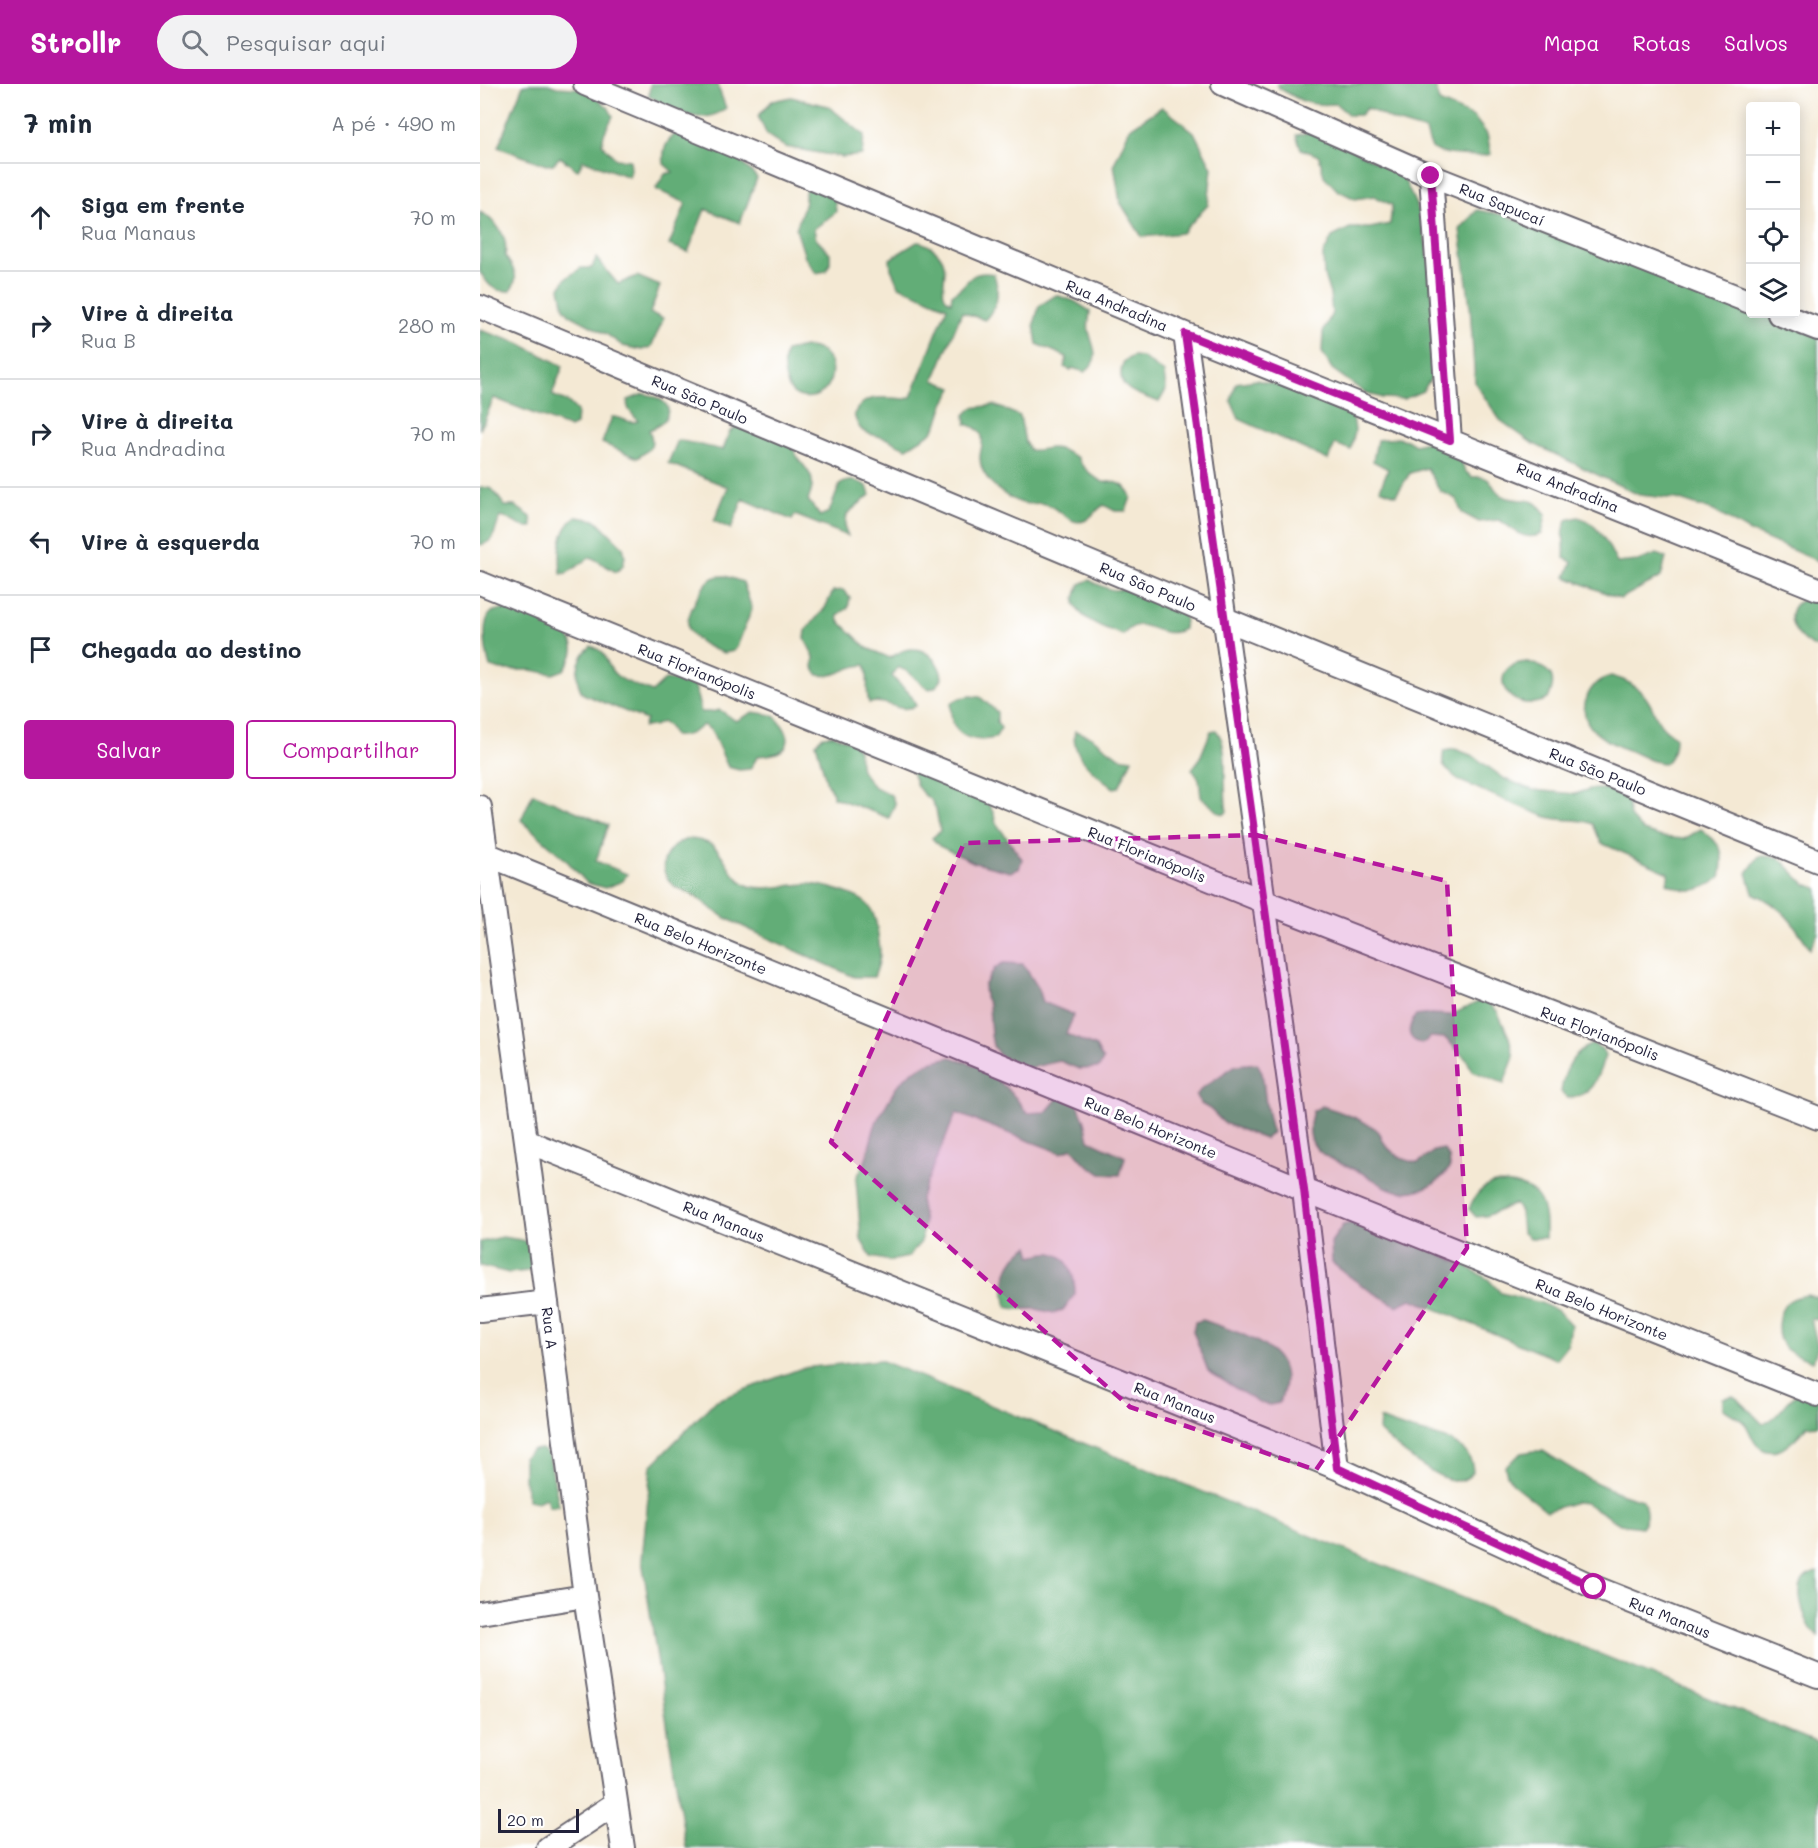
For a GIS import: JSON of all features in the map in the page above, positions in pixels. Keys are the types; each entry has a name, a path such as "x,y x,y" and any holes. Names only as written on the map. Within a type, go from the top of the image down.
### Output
{"street":[{"name":"Rua Andradina","path":"585,84 1185,334 1818,588"},
{"name":"Rua Sapucaí","path":"1223,84 1431,176 1746,300"},
{"path":"1431,176 1450,440"},
{"name":"Rua São Paulo","path":"480,307 1225,619 1818,861"},
{"path":"1789,318 1818,329"},
{"path":"1185,334 1304,1190 1337,1468"},
{"name":"Rua Florianópolis","path":"480,583 1263,901 1818,1118"},
{"name":"Rua A","path":"480,807 585,1596 623,1848"},
{"name":"Rua Belo Horizonte","path":"486,854 1304,1190 1818,1395"},
{"name":"Rua Manaus","path":"526,1141 1337,1468 1594,1587 1818,1676"},
{"path":"480,1310 547,1302"},
{"path":"480,1613 585,1596"},
{"path":"548,1848 616,1803"}],"highlighted area":[{"path":"1256,835 1447,881 1467,1248 1316,1470 1130,1407 831,1142 964,843"}],"green space":[{"path":"548,84 585,89 608,107 613,116 602,144 616,159 630,160 629,177 583,160 578,170 560,157 553,164 546,165 498,147 523,85"},
{"path":"650,84 717,84 726,108 707,117 687,115 649,96"},
{"path":"1277,84 1435,84 1439,102 1474,117 1487,134 1491,154 1462,155 1437,151 1430,145 1426,131 1396,122 1367,108 1360,115 1349,115 1336,104 1306,102 1279,88"},
{"path":"791,97 828,106 864,135 862,155 842,157 785,147 767,135 758,116 772,101"},
{"path":"1162,107 1194,132 1212,168 1208,205 1182,233 1142,237 1120,202 1114,164 1130,128"},
{"path":"680,131 737,157 757,178 740,223 705,209 688,252 669,245 686,203 656,188 665,174 673,172 664,164 664,153 669,141"},
{"path":"1317,131 1388,168 1404,179 1421,216 1432,275 1433,375 1423,391 1404,399 1382,398 1364,392 1332,369 1322,352 1323,332 1332,313 1330,294 1324,275 1323,255 1332,237 1350,228 1370,228 1390,224 1392,205 1374,196 1355,199 1337,190 1324,176 1319,156 1301,149 1296,135"},
{"path":"808,184 834,191 836,212 814,229 816,239 830,253 830,263 826,271 816,273 805,257 796,229"},
{"path":"1477,210 1504,215 1746,308 1746,318 1770,318 1818,336 1818,561 1748,531 1714,511 1677,499 1639,495 1532,443 1500,420 1475,383 1470,306 1460,229"},
{"path":"480,212 496,225 503,236 505,256 515,276 510,291 495,289 488,284 480,272"},
{"path":"917,242 931,247 944,262 944,292 946,298 951,302 952,294 973,276 985,273 994,274 997,299 985,320 962,312 934,380 953,388 943,406 937,425 931,433 907,448 861,430 854,414 858,407 869,399 911,397 947,307 899,286 891,269 890,259"},
{"path":"596,258 618,284 637,276 660,286 650,313 663,320 651,347 642,350 623,346 570,315 564,308 560,288 565,279 581,268 592,268"},
{"path":"1056,295 1074,301 1090,311 1088,329 1095,357 1085,372 1064,367 1067,357 1037,344 1034,325 1039,306"},
{"path":"480,330 519,343 563,366 552,395 568,402 577,411 576,425 570,428 494,398 480,430"},
{"path":"805,347 818,350 827,357 831,374 830,382 821,393 801,397 790,390 786,379 784,359 786,351"},
{"path":"1133,356 1142,357 1164,373 1166,390 1159,402 1135,393 1124,385 1121,371 1124,361"},
{"path":"1256,380 1292,389 1352,410 1355,430 1351,450 1335,444 1328,460 1239,419 1231,401 1236,383"},
{"path":"643,394 661,400 668,408 668,413 662,422 649,430 652,443 637,458 602,443 612,417 632,422 638,421 627,403 628,400"},
{"path":"994,405 1020,416 1025,442 1030,450 1054,448 1061,450 1078,458 1092,475 1100,480 1124,487 1131,497 1126,511 1115,511 1104,505 1081,522 1070,519 1050,506 1042,503 1022,503 1000,491 983,472 980,457 982,437 977,429 966,424 965,415 972,408"},
{"path":"739,426 792,443 812,482 808,500 820,516 829,512 840,484 854,481 867,486 870,495 847,514 845,528 848,536 795,515 792,520 743,499 731,529 714,521 728,487 668,463 678,440 723,450 730,431"},
{"path":"1397,438 1415,445 1430,441 1454,450 1460,457 1465,471 1472,477 1489,480 1503,496 1535,503 1546,515 1542,534 1524,535 1499,520 1479,522 1462,513 1456,499 1440,491 1427,468 1410,473 1396,495 1380,489 1388,469 1373,461 1377,440"},
{"path":"480,488 492,489 505,506 515,506 531,517 532,527 522,526 500,517 492,538 480,545"},
{"path":"576,517 596,520 623,547 625,556 623,566 616,572 591,557 567,573 561,574 561,543 566,529"},
{"path":"1578,517 1597,529 1617,563 1638,561 1657,554 1666,558 1661,577 1620,599 1566,577 1572,562 1564,558 1564,529 1567,520"},
{"path":"725,576 743,582 752,609 737,647 734,651 724,653 700,641 689,630 688,625 694,603 703,588 713,578"},
{"path":"1089,580 1112,590 1135,587 1180,609 1185,618 1184,629 1166,632 1137,625 1123,635 1095,623 1077,609 1075,603 1080,584"},
{"path":"843,590 850,598 848,608 838,615 839,621 867,648 890,658 907,649 913,649 929,654 933,658 942,678 933,688 924,686 907,671 898,667 892,676 909,692 916,706 898,708 883,703 869,703 865,665 852,667 832,675 818,675 813,667 814,657 805,639 806,630 825,608 833,591"},
{"path":"1814,597 1818,600 1818,648 1801,637 1795,629 1791,613 1802,600"},
{"path":"512,608 546,619 569,637 573,650 564,670 553,674 490,667 485,638 488,616 494,611"},
{"path":"591,646 602,652 609,667 620,678 652,692 666,679 694,682 701,712 720,710 736,721 753,712 773,715 785,729 787,745 777,753 758,756 750,769 739,770 728,767 711,730 703,725 683,736 674,736 669,727 662,722 654,726 643,727 646,720 583,694 578,682 578,668 582,656"},
{"path":"1528,662 1542,667 1550,674 1553,684 1548,699 1533,703 1520,702 1510,696 1505,688 1503,679 1506,671 1514,665"},
{"path":"1611,676 1641,691 1659,722 1675,736 1674,750 1666,763 1650,760 1616,745 1597,734 1590,726 1584,708 1587,697 1597,684"},
{"path":"970,696 980,697 997,712 997,722 1001,728 995,738 976,739 961,734 956,729 951,713 951,703"},
{"path":"1216,730 1221,737 1225,757 1227,811 1225,814 1220,813 1201,797 1199,779 1192,769 1199,760 1211,731"},
{"path":"1075,731 1090,736 1119,757 1132,759 1119,787 1114,788 1100,778 1080,757 1074,740"},
{"path":"833,735 852,742 858,750 861,770 873,786 891,795 895,804 889,818 833,797 827,784 816,743 823,736"},
{"path":"1455,749 1473,756 1505,779 1533,790 1575,794 1590,789 1609,789 1627,798 1630,817 1643,831 1662,837 1684,839 1701,829 1714,840 1721,850 1720,878 1706,887 1694,890 1682,889 1667,883 1669,873 1601,843 1593,824 1547,817 1458,780 1445,768 1443,762 1444,751"},
{"path":"910,766 955,782 989,805 996,823 1022,859 1019,869 1010,872 975,863 939,846 932,838 940,831 936,809 931,800 917,786"},
{"path":"533,793 608,825 596,861 627,874 623,881 605,888 587,883 566,860 521,820"},
{"path":"687,839 710,844 717,849 737,877 751,887 815,884 862,900 870,908 875,918 880,948 879,963 874,977 854,977 759,934 723,917 693,895 672,885 664,871 665,859 671,849"},
{"path":"1759,856 1778,857 1805,884 1818,888 1818,933 1810,949 1780,910 1753,893 1747,873"},
{"path":"1003,963 1023,964 1039,989 1043,1002 1074,1015 1066,1034 1096,1047 1103,1060 1099,1068 1079,1069 1060,1061 1029,1068 1000,1056 993,1046 989,1005 985,997 984,986 995,968"},
{"path":"1480,1001 1489,1004 1497,1011 1509,1037 1514,1057 1504,1083 1472,1071 1467,1060 1445,1038 1430,1037 1421,1044 1410,1036 1409,1032 1415,1016 1451,1015"},
{"path":"1593,1044 1602,1049 1605,1056 1597,1078 1589,1090 1576,1097 1568,1098 1561,1092 1567,1069 1574,1057"},
{"path":"951,1057 987,1069 1015,1097 1027,1113 1046,1112 1059,1097 1078,1104 1089,1140 1125,1157 1120,1175 1101,1174 1085,1163 1072,1148 1061,1153 956,1113 920,1199 924,1222 921,1242 908,1257 890,1261 871,1257 861,1240 856,1179 865,1162 876,1122 897,1086 911,1072 930,1062"},
{"path":"1257,1063 1262,1072 1272,1132 1265,1139 1224,1123 1210,1109 1201,1104 1196,1096 1202,1088 1236,1065"},
{"path":"1322,1106 1375,1128 1389,1149 1408,1160 1418,1163 1434,1151 1443,1149 1449,1157 1450,1167 1438,1181 1422,1189 1404,1191 1386,1187 1321,1153 1314,1146 1310,1126 1313,1111"},
{"path":"1495,1183 1521,1186 1537,1196 1544,1213 1545,1238 1530,1238 1522,1232 1520,1212 1515,1204 1486,1216 1476,1217 1469,1209 1473,1200 1482,1189"},
{"path":"1364,1220 1383,1226 1471,1269 1488,1279 1501,1293 1541,1303 1558,1311 1571,1325 1568,1344 1556,1359 1411,1299 1397,1306 1364,1287 1332,1263 1331,1242 1343,1225"},
{"path":"502,1237 531,1244 535,1264 528,1271 509,1273 480,1266 480,1242"},
{"path":"1029,1246 1032,1256 1050,1253 1058,1255 1067,1263 1074,1281 1075,1294 1063,1310 1054,1313 1007,1307 1005,1281 1007,1272 1015,1258"},
{"path":"1807,1295 1818,1298 1818,1320 1811,1319 1818,1347 1813,1361 1795,1355 1786,1349 1778,1332 1779,1318 1785,1305 1793,1299"},
{"path":"1203,1320 1250,1338 1265,1346 1276,1356 1283,1369 1285,1384 1279,1403 1270,1405 1259,1403 1208,1371 1193,1331 1195,1322"},
{"path":"880,1360 1818,1743 1818,1848 686,1848 642,1560 651,1466 715,1401 802,1368"},
{"path":"1799,1393 1818,1396 1818,1425 1807,1426 1791,1443 1778,1451 1764,1450 1757,1445 1743,1421 1723,1408 1723,1398 1733,1396 1763,1424 1774,1418 1789,1400"},
{"path":"1380,1419 1442,1438 1460,1447 1471,1462 1473,1472 1467,1478 1458,1481 1428,1469 1379,1431"},
{"path":"542,1449 549,1455 559,1506 549,1507 546,1498 537,1502 528,1500 524,1478 524,1457 532,1450"},
{"path":"1543,1451 1616,1492 1643,1500 1645,1521 1641,1527 1620,1524 1586,1503 1576,1502 1547,1511 1514,1485 1507,1475 1505,1466 1522,1453"},
{"path":"1818,1572 1818,1637 1806,1619 1801,1603 1800,1588 1803,1580"}],"route":[{"path":"1431,176 1450,440 1185,334 1304,1190 1337,1468 1594,1587"}]}
